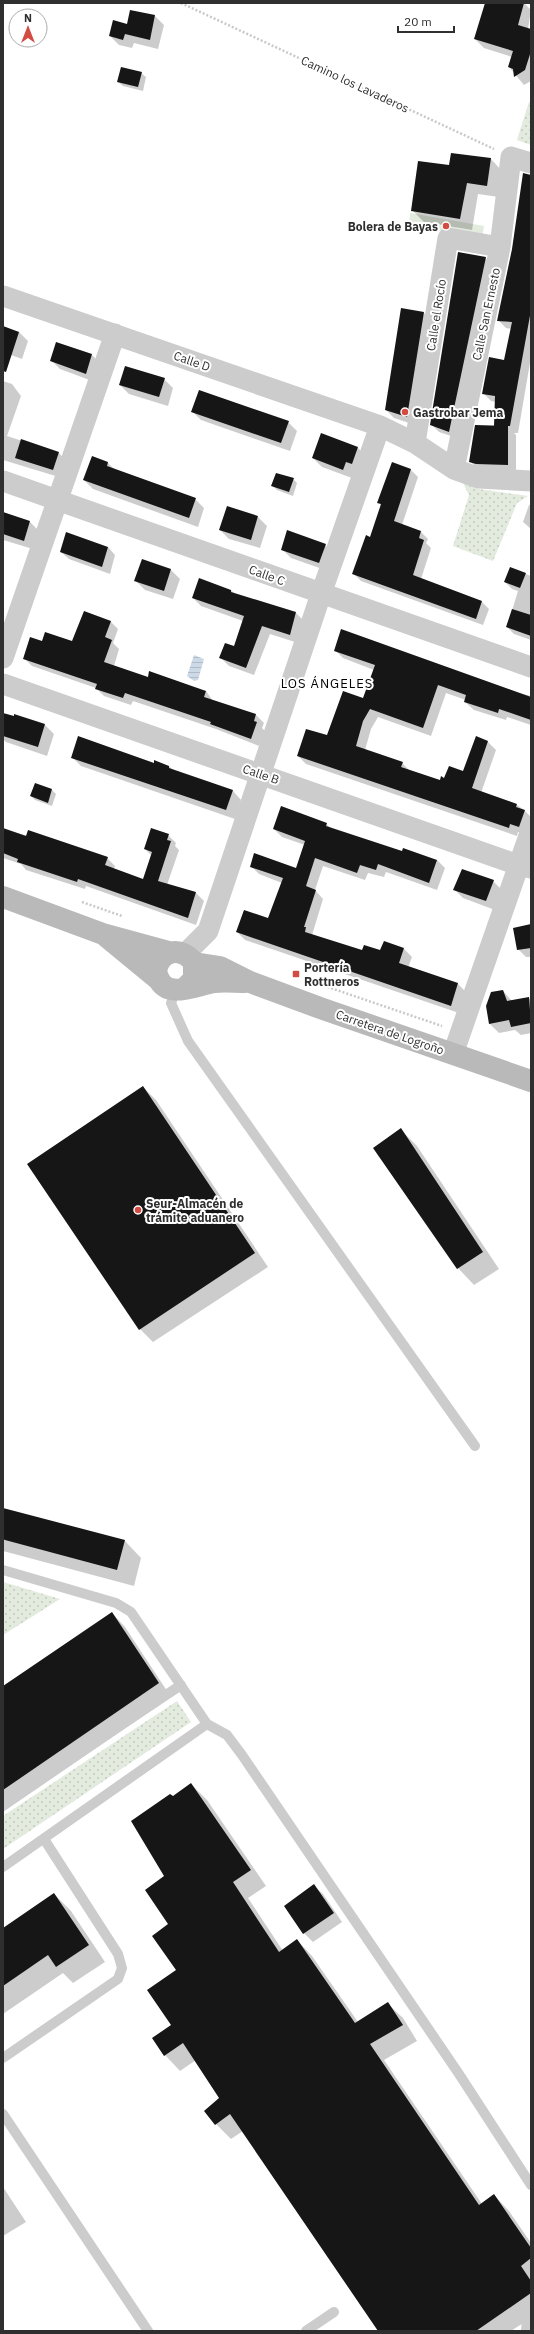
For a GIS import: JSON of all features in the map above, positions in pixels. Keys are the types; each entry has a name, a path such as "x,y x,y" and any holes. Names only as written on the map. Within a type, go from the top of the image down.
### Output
{"main road":[{"name":"Carretera de Logroño","path":"3,897 103,934 220,967 250,982 531,1081"},
{"name":"Carretera de Logroño","path":"103,934 173,986 215,982 250,982"},
{"path":"183,956 194,979 173,986 158,964 162,957 183,956"}],"street":[{"path":"511,157 531,163"},
{"name":"Calle San Ernesto","path":"454,469 500,247 511,157"},
{"name":"Calle el Rocío","path":"415,443 448,238 500,247"},
{"name":"Calle D","path":"3,296 380,426 415,443 454,469 479,478 531,481"},
{"path":"3,658 115,334"},
{"path":"183,956 208,931 321,594 380,426"},
{"name":"Calle C","path":"3,481 531,667"},
{"name":"Calle B","path":"3,684 525,866"},
{"path":"453,1054 525,866 531,830"}],"lane":[{"path":"173,986 171,1003 188,1041 475,1446"},
{"path":"3,1570 116,1603 130,1612 207,1724 227,1735 242,1755 459,2074 531,2185"},
{"path":"3,1804 181,1685"},
{"path":"3,1867 207,1724"},
{"path":"3,2058 118,1979 122,1968 118,1954 44,1839"},
{"path":"3,2114 148,2331"},
{"path":"526,2331 526,2318 531,2309"},
{"path":"306,2331 334,2312"}],"path":[{"name":"Camino los Lavaderos","path":"181,3 511,157"}],"shaded area":[{"path":"529,102 531,102 531,145 517,140"},
{"name":"Bolera de Bayas","path":"410,213 484,226 482,238 409,225"},
{"path":"463,483 479,489 528,496 517,503 493,561 453,546 469,495"},
{"path":"3,1582 60,1599 3,1635"},
{"path":"177,1701 191,1722 3,1849 3,1816"}],"water":[{"path":"194,655 204,659 198,680 194,681 187,676"}],"building":[{"path":"485,3 524,3 518,25 531,29 531,51 525,70 514,77 513,69 508,67 513,51 474,39"},
{"path":"130,10 155,15 150,40 125,34 123,40 109,36 113,20 127,24"},
{"path":"121,67 142,72 138,87 117,82"},
{"path":"451,153 491,158 487,186 467,183 460,219 411,211 418,161 449,165"},
{"path":"523,173 531,175 531,310 510,426 494,426 495,396 482,394 489,357 504,360 512,322 497,321 512,249"},
{"path":"458,252 486,257 449,432 430,425"},
{"path":"401,308 424,312 407,417 385,410"},
{"path":"3,326 19,332 6,372 3,371"},
{"path":"56,342 92,354 86,374 50,361"},
{"path":"125,366 165,378 159,397 119,385"},
{"path":"199,390 289,421 281,443 191,412"},
{"path":"475,425 508,426 508,465 476,464 469,462"},
{"path":"321,433 358,447 352,464 346,462 343,470 312,458"},
{"path":"21,439 59,452 53,470 15,458"},
{"path":"92,456 108,462 107,466 196,498 189,518 83,480"},
{"path":"392,462 411,469 394,521 421,531 419,538 424,540 413,575 482,601 476,619 352,574 366,535 370,537 381,504 377,503"},
{"path":"276,473 294,478 289,492 271,486"},
{"path":"227,506 258,516 251,540 219,530"},
{"path":"3,512 30,521 24,541 3,534"},
{"path":"287,530 326,544 319,563 281,550"},
{"path":"66,532 108,547 102,567 60,552"},
{"path":"142,559 171,569 164,591 134,581"},
{"path":"510,567 526,573 520,588 504,582"},
{"path":"199,578 231,590 231,592 296,612 290,635 262,626 246,668 219,658 225,643 234,646 244,616 192,598"},
{"path":"512,609 531,615 531,636 506,627"},
{"path":"84,611 111,621 105,637 112,640 104,662 148,677 149,671 206,691 204,697 256,714 254,721 257,722 251,739 210,724 211,722 125,693 123,698 95,689 97,684 23,659 30,637 42,641 45,632 72,641"},
{"path":"341,629 531,697 531,720 499,709 498,713 464,702 466,695 438,685 423,728 370,709 363,721 356,746 403,762 401,767 440,780 441,776 444,778 449,766 463,771 476,736 488,741 472,788 517,804 516,807 525,810 519,827 510,824 509,828 297,756 306,729 327,735 343,691 363,698 375,665 334,651"},
{"path":"3,713 14,716 14,714 45,724 38,747 3,736"},
{"path":"78,736 154,763 154,760 169,766 169,768 233,790 226,810 71,758"},
{"path":"35,783 52,789 48,803 30,796"},
{"path":"281,806 327,823 326,826 402,851 403,848 437,860 429,883 378,864 376,870 360,865 357,873 315,858 306,886 316,890 304,927 306,927 305,932 362,950 364,945 380,950 384,941 404,948 399,963 458,983 451,1006 236,932 244,910 268,918 283,878 250,867 254,853 296,868 305,841 273,829"},
{"path":"3,828 26,836 28,830 108,857 105,865 143,879 152,852 144,849 151,828 169,834 167,840 171,841 158,881 196,892 188,918 78,879 77,882 17,862 18,859 3,853"},
{"path":"462,869 494,880 486,901 453,890"},
{"path":"531,924 531,948 517,950 513,928"},
{"path":"503,990 507,1001 529,997 531,1023 511,1027 509,1020 489,1024 486,1006 491,992"},
{"path":"143,1086 255,1253 139,1330 27,1164"},
{"path":"401,1128 483,1252 457,1269 373,1148"},
{"path":"3,1508 125,1540 117,1570 3,1539"},
{"path":"112,1612 159,1683 3,1790 3,1686"},
{"path":"191,1783 251,1870 233,1882 279,1952 297,1939 355,2023 388,2002 403,2025 370,2044 479,2205 494,2194 531,2248 531,2258 521,2266 531,2281 531,2293 476,2331 378,2331 230,2114 215,2125 204,2111 219,2098 183,2043 164,2056 152,2038 171,2025 147,1990 176,1970 152,1936 168,1924 145,1890 164,1876 131,1821 170,1794 173,1796"},
{"path":"314,1884 334,1913 303,1934 284,1906"},
{"path":"54,1893 89,1945 56,1967 48,1955 3,1986 3,1928"}],"place":[{"name":"Bolera de Bayas","path":"446,226"},
{"name":"Gastrobar Jema","path":"405,412"},
{"name":"Portería Rottneros","path":"296,974"},
{"name":"Seur-Almacén de trámite aduanero","path":"138,1210"}],"district":[{"name":"LOS ÁNGELES","path":"327,683"}]}
